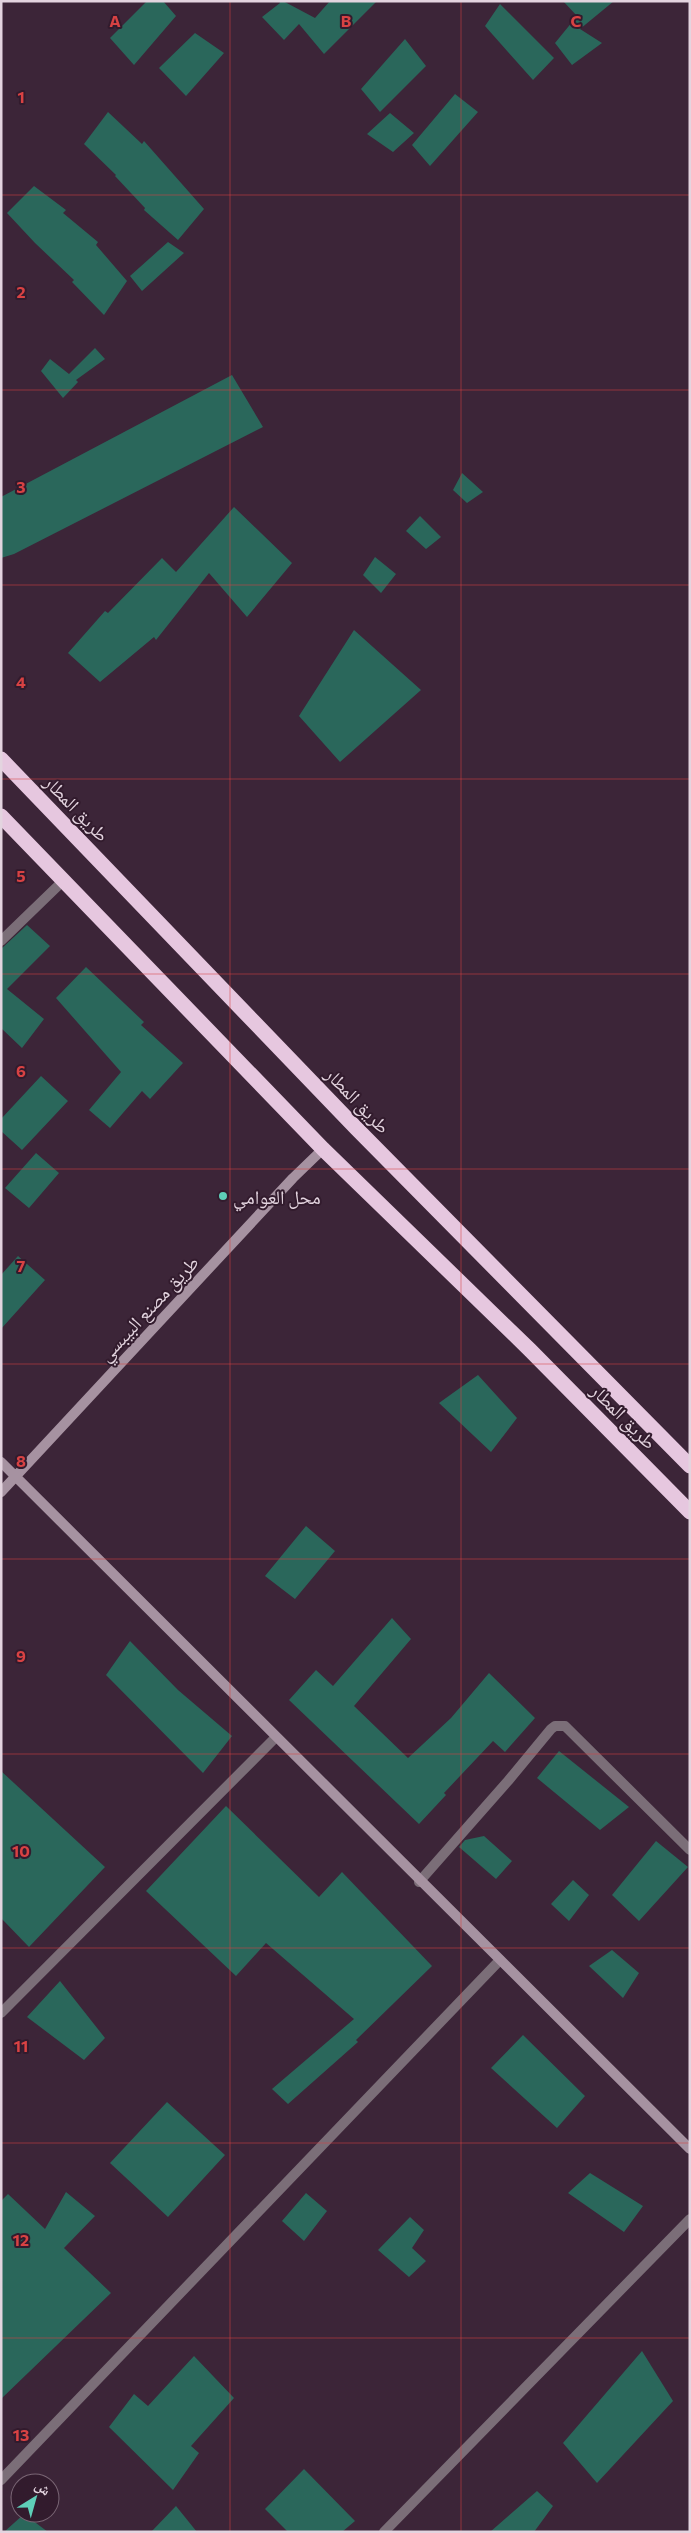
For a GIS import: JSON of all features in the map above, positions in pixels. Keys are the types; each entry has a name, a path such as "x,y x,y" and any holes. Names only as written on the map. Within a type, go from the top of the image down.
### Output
{"highway":[{"name":"طريق المطار","path":"1,759 356,1128 690,1466"},
{"name":"طريق المطار","path":"1,816 323,1149 530,1350 690,1512"}],"street":[{"path":"1,941 64,880"},
{"name":"طريق مصنع البيبسي","path":"1,1492 287,1184 323,1149"},
{"path":"1,1462 419,1882 690,2149"},
{"path":"419,1882 551,1729 560,1726 565,1726 690,1850"},
{"path":"1,2013 275,1738"},
{"path":"1,2480 500,1960"},
{"path":"384,2532 690,2219"}],"building":[{"path":"147,1 163,1 176,16 134,65 110,38"},
{"path":"279,1 283,1 315,18 330,1 377,1 324,54 299,24 284,40 262,17 280,3"},
{"path":"563,1 614,1 580,29 602,43 572,65 555,43 577,16"},
{"path":"500,4 554,58 533,80 485,26"},
{"path":"195,33 224,53 186,96 159,68"},
{"path":"405,39 426,66 380,112 361,89"},
{"path":"455,94 478,112 430,166 412,145"},
{"path":"108,112 142,144 144,141 204,209 178,240 144,210 145,208 116,175 84,144"},
{"path":"390,113 414,133 393,152 367,134"},
{"path":"34,186 66,210 63,213 98,242 96,245 127,281 104,315 72,282 74,280 7,213"},
{"path":"168,242 184,253 142,291 130,276"},
{"path":"95,348 105,359 76,380 78,382 63,398 41,371 50,359 69,374"},
{"path":"232,375 263,427 14,554 1,558 1,497"},
{"path":"462,473 483,492 467,503 453,490"},
{"path":"234,507 292,563 247,617 209,573 156,640 154,637 100,682 68,653 105,611 108,613 162,558 176,572"},
{"path":"420,516 441,537 426,549 406,531"},
{"path":"375,557 396,574 381,593 363,575"},
{"path":"354,630 421,690 340,762 299,716"},
{"path":"27,925 50,946 7,989 44,1019 22,1048 1,1028 1,949"},
{"path":"86,967 144,1022 141,1025 183,1063 150,1099 142,1091 110,1128 89,1110 121,1072 56,998"},
{"path":"41,1076 68,1101 22,1150 1,1131 1,1119"},
{"path":"36,1153 59,1173 29,1208 5,1188"},
{"path":"18,1256 45,1280 1,1329 1,1275"},
{"path":"478,1375 517,1418 491,1452 439,1403"},
{"path":"306,1526 335,1551 295,1599 265,1576"},
{"path":"392,1618 411,1639 354,1706 408,1758 451,1718 489,1673 535,1718 505,1752 493,1741 444,1793 446,1795 419,1824 289,1700 316,1670 333,1686"},
{"path":"130,1641 178,1690 232,1736 203,1773 106,1675"},
{"path":"559,1751 629,1807 600,1830 537,1778"},
{"path":"1,1771 105,1867 29,1947 1,1918"},
{"path":"226,1806 319,1897 342,1872 432,1966 356,2040 358,2042 288,2104 272,2089 354,2019 266,1943 236,1976 146,1891"},
{"path":"484,1836 512,1861 496,1879 459,1847 465,1840"},
{"path":"656,1841 688,1867 639,1921 612,1895"},
{"path":"573,1880 589,1895 569,1921 551,1904"},
{"path":"612,1950 639,1973 623,1998 589,1966"},
{"path":"60,1981 105,2038 84,2060 27,2017"},
{"path":"523,2035 585,2096 557,2128 491,2068"},
{"path":"167,2102 225,2155 168,2217 110,2163"},
{"path":"590,2173 643,2206 624,2232 568,2193"},
{"path":"66,2192 95,2216 64,2248 111,2293 1,2399 1,2201 8,2194 45,2229"},
{"path":"306,2193 327,2211 304,2241 282,2221"},
{"path":"410,2217 424,2230 412,2248 426,2261 409,2277 378,2250"},
{"path":"642,2351 673,2401 597,2483 563,2443"},
{"path":"194,2356 234,2398 191,2446 199,2453 173,2490 109,2427 134,2394 148,2406"},
{"path":"304,2469 355,2521 342,2532 288,2532 265,2509"},
{"path":"537,2491 553,2506 534,2532 490,2532"},
{"path":"176,2506 197,2532 151,2532"},
{"path":"14,2523 36,2523 48,2532 4,2532"}],"place":[{"name":"محل العوامي","path":"223,1196"}]}
